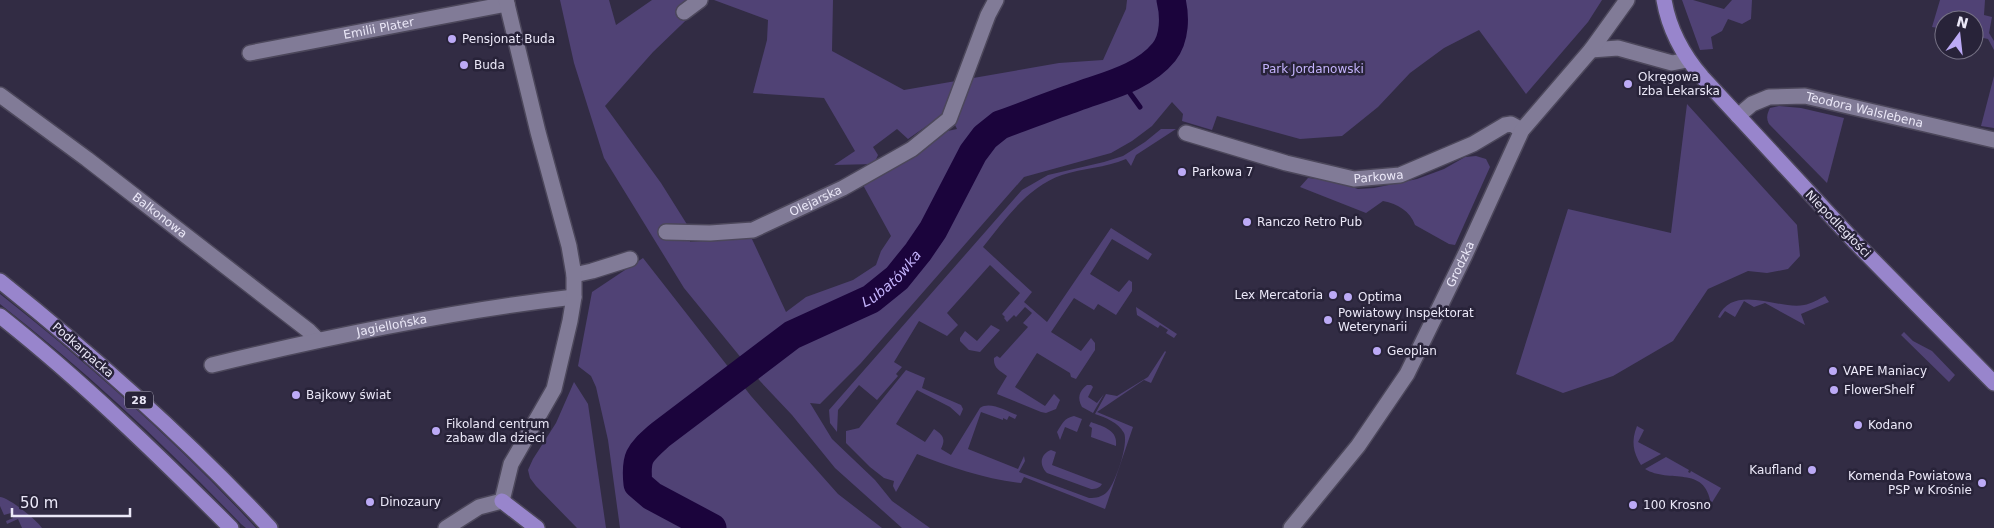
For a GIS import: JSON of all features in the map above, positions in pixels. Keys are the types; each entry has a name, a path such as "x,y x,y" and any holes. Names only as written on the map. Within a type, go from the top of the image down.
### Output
{"main road":[{"name":"Niepodległości","path":"1664,0 1666,15 1687,60 1848,234 1994,383"},
{"name":"Podkarpacka","path":"0,281 118,380 216,472 270,528"},
{"name":"28","path":"0,316 85,388 144,442 231,528"},
{"path":"204,501 219,528"},
{"path":"502,501 537,528"}],"street":[{"path":"684,12 700,0"},
{"name":"Olejarska","path":"666,232 710,233 753,230 858,179 912,149 954,122 988,15 996,0"},
{"name":"Grodzka","path":"1291,528 1358,446 1407,374 1465,255 1522,130 1591,50 1627,0"},
{"path":"446,528 479,507 502,501 511,464 554,389 563,356 574,297 574,275 569,246 538,132 507,2"},
{"name":"Emilii Plater","path":"250,52 507,2"},
{"path":"1591,50 1618,48 1672,63 1687,60"},
{"name":"Balkonowa","path":"0,95 95,165 309,331 318,340"},
{"name":"Teodora Walslebena","path":"1738,116 1752,104 1770,97 1805,96 1994,140"},
{"name":"Parkowa","path":"1186,133 1227,147 1354,179 1400,175 1473,144 1505,125 1512,124 1522,130"},
{"path":"574,275 630,259"},
{"name":"Jagiellońska","path":"212,365 318,340 531,302 574,297"}],"green space":[{"name":"Park Jordanowski","path":"560,0 609,0 616,25 652,0 707,0 653,52 605,106 661,183 688,226 690,242 751,237 786,312 806,297 853,280 876,265 881,251 891,236 863,185 938,133 957,129 948,111 908,139 897,129 873,147 878,155 874,164 834,165 855,151 824,98 753,93 767,40 768,20 714,0 833,0 832,51 904,90 1059,63 1103,60 1126,9 1127,0 1602,0 1588,22 1526,94 1479,30 1444,48 1410,73 1378,107 1342,136 1300,139 1217,116 1212,130 1182,121 1183,114 1172,102 1152,126 1132,141 1111,153 1024,177 861,363 820,404 810,403 832,439 875,480 892,501 930,528 902,528 835,468 792,415 760,381 684,288 604,158 574,63"},
{"path":"1682,0 1693,0 1724,9 1732,0 1752,0 1751,19 1742,24 1728,19 1722,31 1711,37 1713,49 1700,50"},
{"path":"1940,0 1985,0 1984,15 1984,10 1937,10"},
{"path":"1984,15 1992,17 1989,33 1994,41 1994,50 1988,39 1984,38"},
{"path":"1994,76 1994,128 1981,126"},
{"path":"1687,104 1797,225 1800,256 1788,269 1767,273 1748,271 1708,289 1673,341 1613,376 1563,393 1516,374 1568,209 1671,233"},
{"path":"1779,106 1801,108 1844,118 1827,183 1769,124 1767,116 1770,108"},
{"path":"1161,129 1176,129 1136,155 1131,166 1126,159 1049,180 1018,205 983,247 1032,292 1024,302 1047,322 1111,228 1152,254 1148,260 1112,239 1090,274 1119,292 1129,280 1132,282 1132,291 1116,315 1098,304 1094,310 1074,298 1051,332 1081,351 1091,338 1095,343 1095,350 1076,379 1071,377 1070,373 1037,353 1015,387 1045,406 1054,394 1060,400 1056,409 1046,413 1041,412 997,394 1007,376 996,367 994,358 997,356 1000,358 1028,327 1023,323 1032,313 1025,307 1016,317 1014,315 1007,322 1002,314 1020,293 990,265 947,313 958,325 947,336 919,321 894,362 902,367 896,374 898,376 877,400 859,385 838,410 837,432 830,423 829,410 1022,190 1048,175 1123,156"},
{"path":"1476,156 1486,159 1490,167 1455,245 1449,244 1415,225 1407,212 1394,204 1383,201 1366,213 1300,187 1308,178 1330,180 1358,189 1374,188 1417,179 1444,169 1465,157"},
{"path":"643,258 751,396 838,494 882,528 620,528 608,440 596,387 591,376 578,366 592,292"},
{"path":"0,294 100,377 164,435 256,528 246,528 241,524 125,410 32,329 0,304"},
{"path":"1825,296 1829,302 1801,314 1805,325 1765,303 1754,307 1744,301 1735,317 1725,311 1720,318 1718,317 1725,307 1735,301 1757,300 1793,306 1812,303"},
{"path":"1136,307 1177,334 1174,338 1166,333 1168,330 1160,325 1158,328 1137,315"},
{"path":"991,325 1000,330 980,352 969,350 960,341 965,331 977,341"},
{"path":"1904,332 1913,341 1932,351 1955,375 1949,382 1901,335"},
{"path":"1165,351 1151,383 1144,380 1097,412 1133,427 1105,509 1024,477 1021,483 994,479 955,468 917,454 896,492 893,486 894,481 884,478 870,467 846,443 846,431 859,428 906,370 925,378 922,388 961,405 963,409 960,416 950,407 917,390 896,424 925,442 934,429 943,438 941,449 951,455 980,408 984,406 998,407 1017,415 1015,419 1009,416 1007,420 1003,418 1003,420 981,412 968,449 1018,469 1024,456 1025,461 1019,472 1089,498 1099,497 1107,492 1114,481 1123,454 1125,438 1124,433 1118,426 1095,414 1106,394 1117,396 1148,377"},
{"path":"574,382 588,404 606,528 577,528 536,486 530,478 528,470 556,423"},
{"path":"1087,385 1093,387 1088,397 1097,403 1104,394 1093,413 1082,407 1079,398 1082,390"},
{"path":"1074,416 1082,419 1077,432 1065,427 1060,440 1057,432 1066,420"},
{"path":"1091,422 1109,430 1115,436 1116,446 1091,437 1092,428 1089,426"},
{"path":"1637,426 1644,430 1638,442 1661,454 1641,465 1636,456 1634,446"},
{"path":"1051,450 1056,452 1052,465 1102,484 1098,488 1091,489 1047,473 1044,470 1042,460 1045,454"},
{"path":"1666,457 1689,470 1688,472 1690,473 1691,471 1721,488 1711,504 1702,484 1694,479 1654,473 1645,469"},
{"path":"0,497 22,510 42,528 22,528 18,519 7,524 6,521 13,518 11,513 4,515 0,506"}],"waterway":[{"name":"Lubatówka","path":"712,528 652,496 638,484 637,467 643,451 660,435 792,335 871,299 897,278 933,230 973,153 985,137 1000,125 1111,85 1135,75 1155,61 1168,46 1172,34 1173,13 1171,0"},
{"path":"1124,79 1127,89 1140,107"}],"place":[{"name":"Pensjonat Buda","path":"452,39"},
{"name":"Buda","path":"464,65"},
{"name":"Okręgowa Izba Lekarska","path":"1628,84"},
{"name":"Parkowa 7","path":"1182,172"},
{"name":"Ranczo Retro Pub","path":"1247,222"},
{"name":"Lex Mercatoria","path":"1333,295"},
{"name":"Optima","path":"1348,297"},
{"name":"Powiatowy Inspektorat Weterynarii","path":"1328,320"},
{"name":"Geoplan","path":"1377,351"},
{"name":"VAPE Maniacy","path":"1833,371"},
{"name":"FlowerShelf","path":"1834,390"},
{"name":"Bajkowy świat","path":"296,395"},
{"name":"Kodano","path":"1858,425"},
{"name":"Fikoland centrum zabaw dla dzieci","path":"436,431"},
{"name":"Kaufland","path":"1812,470"},
{"name":"Komenda Powiatowa PSP w Krośnie","path":"1982,483"},
{"name":"Dinozaury","path":"370,502"},
{"name":"100 Krosno","path":"1633,505"}]}
